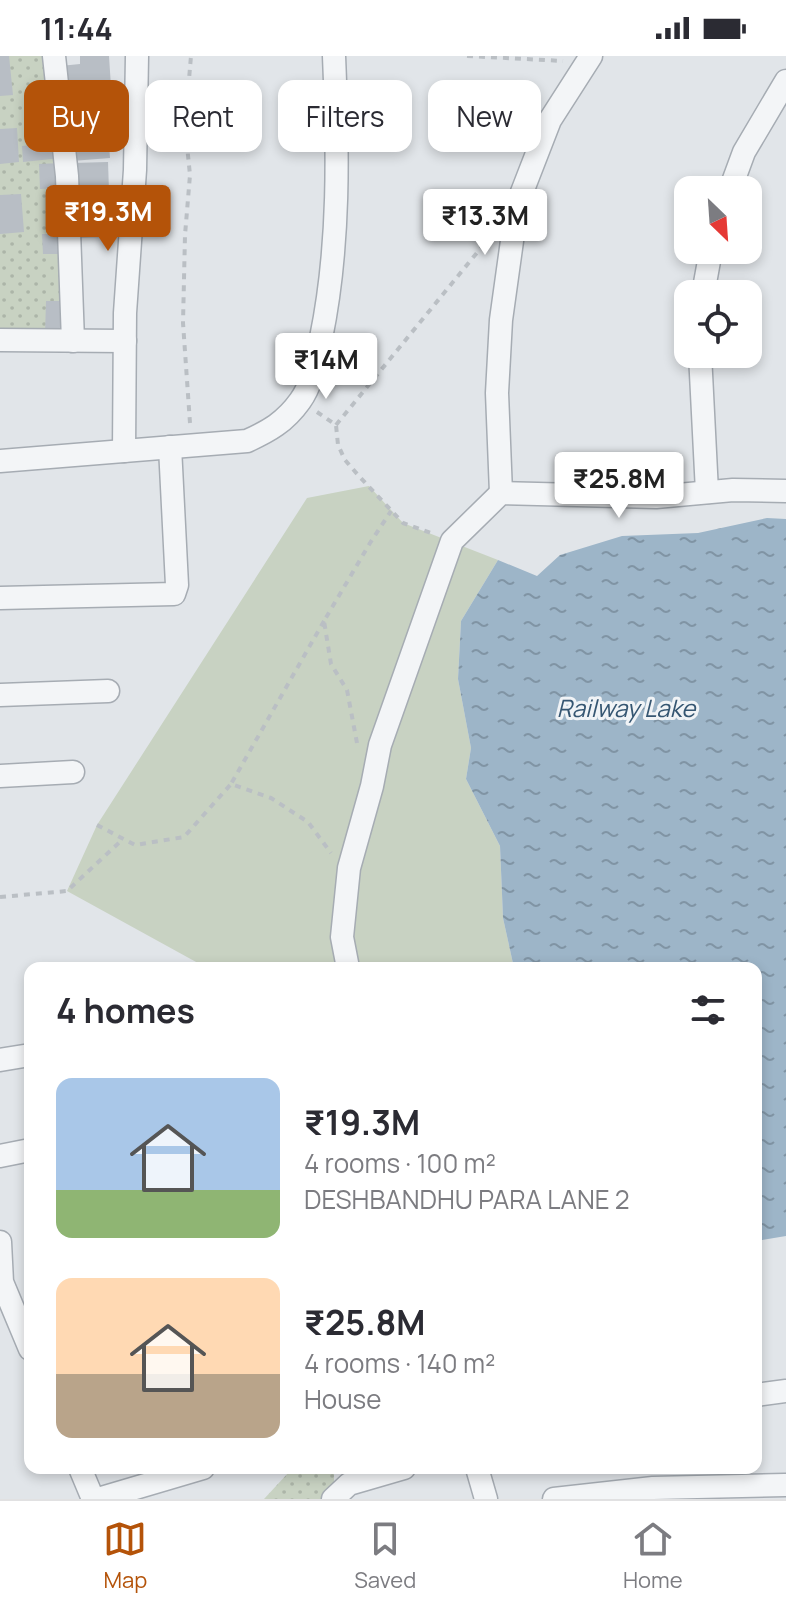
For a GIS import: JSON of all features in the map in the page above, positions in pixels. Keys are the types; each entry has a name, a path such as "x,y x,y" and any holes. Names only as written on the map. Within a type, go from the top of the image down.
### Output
{"street":[{"path":"54,56 67,176 73,341"},
{"path":"124,451 125,341 135,170 137,56"},
{"path":"0,461 247,441 278,427 301,400 313,374 329,297 338,146 334,56"},
{"path":"501,493 497,393 501,320 517,205 550,120 588,59"},
{"path":"735,176 744,152 786,81"},
{"path":"0,340 125,341"},
{"path":"701,368 707,492"},
{"path":"0,598 174,594 177,585 181,446"},
{"path":"347,962 342,937 349,868 380,745 452,541 501,493 656,497 707,492 786,491"},
{"path":"0,695 108,691"},
{"path":"0,776 73,772"},
{"path":"0,1060 24,1056"},
{"path":"0,1156 24,1151"},
{"path":"0,1242 1,1282 24,1335"},
{"path":"762,1394 786,1391"},
{"path":"83,1474 95,1499 182,1474"},
{"path":"333,1499 349,1484 383,1474"},
{"path":"479,1474 486,1499"},
{"path":"554,1499 653,1488 785,1485"}],"path":[{"path":"181,446 185,235 190,175 185,126 191,56"},
{"path":"467,56 588,59"},
{"path":"452,541 403,523 391,511 345,460 338,445 336,425 517,205"},
{"path":"301,400 336,425"},
{"path":"97,825 135,845 184,837 231,784 391,511"},
{"path":"324,621 331,664 347,690 359,755 372,786"},
{"path":"231,784 271,798 308,822 340,865 349,868"},
{"path":"0,897 67,891 123,839"}],"green space":[{"path":"0,56 54,56 56,80 24,80 24,152 60,152 72,339 0,339"},
{"path":"369,486 403,523 498,560 461,621 458,679 471,748 466,779 500,846 503,918 513,962 196,962 67,891 97,825 307,498"},
{"path":"287,1474 334,1474 334,1499 264,1499"}],"water":[{"name":"Railway Lake","path":"767,518 786,519 786,1236 762,1240 762,962 513,962 503,918 500,846 466,779 471,748 458,679 461,621 498,560 537,576 560,555 622,536 698,533"}],"building":[{"path":"0,56 9,56 13,95 0,96"},
{"path":"80,56 109,56 111,80 61,80 60,66 80,64"},
{"path":"17,128 19,162 0,164 0,129"},
{"path":"22,146 24,152 60,152 61,158 23,162"},
{"path":"71,152 110,152 110,158 72,161"},
{"path":"108,162 109,191 73,193 72,163"},
{"path":"61,163 62,188 40,189 39,164"},
{"path":"21,194 24,232 0,234 0,195"},
{"path":"72,199 105,199 106,237 73,238"},
{"path":"42,234 69,234 70,254 43,254"},
{"path":"46,301 71,301 70,336 45,336"}]}
